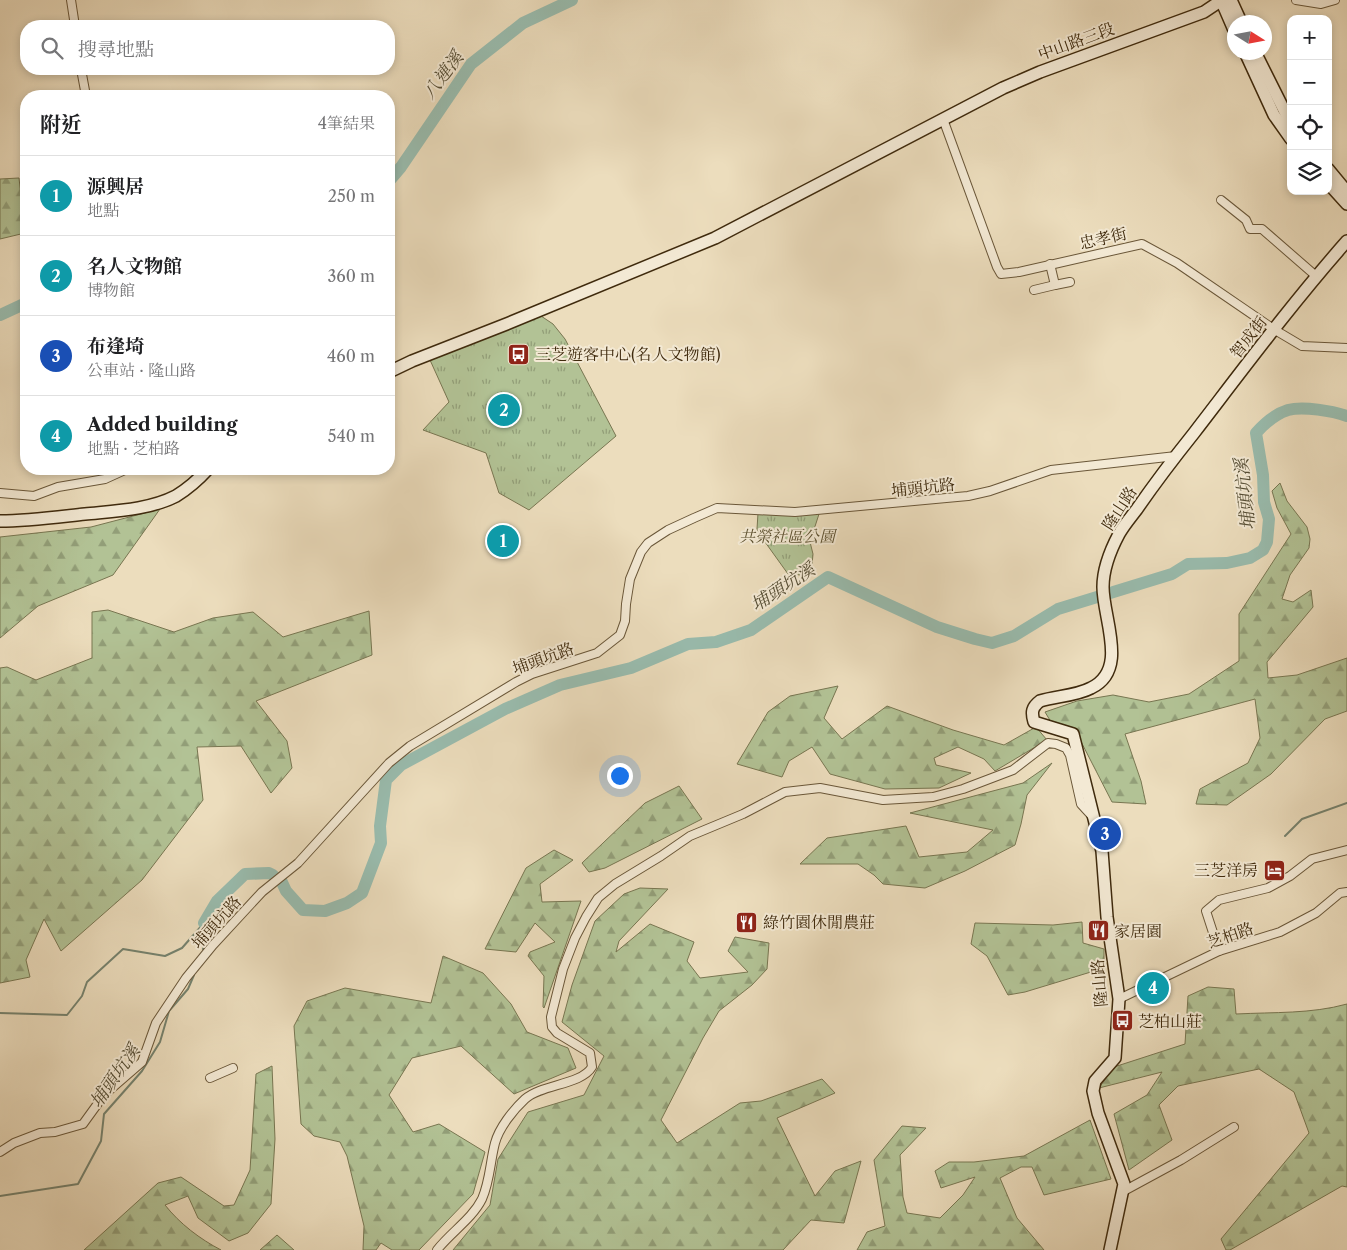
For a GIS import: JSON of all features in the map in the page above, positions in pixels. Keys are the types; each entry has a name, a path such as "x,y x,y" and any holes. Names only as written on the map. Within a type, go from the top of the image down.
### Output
{"street":[{"path":"71,0 74,20"},
{"path":"1221,0 1228,15"},
{"name":"中山路三段","path":"395,369 715,238 1003,88 1040,72 1204,12 1221,0"},
{"path":"1231,0 1238,15"},
{"path":"1296,0 1321,4 1335,0"},
{"path":"1249,60 1274,115 1287,134"},
{"path":"1259,60 1287,116"},
{"path":"83,75 85,90"},
{"name":"忠孝街","path":"943,119 1001,274 1142,244 1177,263 1275,330 1302,346 1347,348"},
{"path":"1332,174 1347,192"},
{"path":"1332,187 1347,204"},
{"path":"1221,200 1246,220 1250,229 1262,230 1316,276"},
{"name":"智成街","path":"1176,456 1316,276 1347,241"},
{"path":"1050,264 1055,285"},
{"path":"1034,290 1070,282"},
{"name":"隆山路","path":"1110,1250 1124,1184 1098,1113 1093,1091 1095,1081 1115,1058 1119,999 1107,916 1102,851 1073,734 1034,722 1031,714 1034,706 1040,701 1092,688 1105,678 1112,658 1104,605 1103,586 1105,569 1120,533 1176,456"},
{"name":"埔頭坑路","path":"0,1152 22,1139 40,1133 55,1132 83,1124 104,1095 142,1062 156,1023 186,978 213,945 266,888 298,863 388,763 410,746 516,682 532,674 597,653 620,635 625,621 630,579 641,552 648,543 668,530 717,508 795,512 951,498 990,491 1051,470 1176,456"},
{"path":"0,493 34,496 58,486 106,479 114,475"},
{"path":"0,521 21,521 122,510 152,504 174,496 195,484 203,475"},
{"path":"437,1250 478,1206 486,1188 495,1141 501,1128 516,1108 526,1098 549,1087 582,1076 592,1067 590,1053 558,1033 552,1027 551,1018 563,969 575,938 598,898 615,884 690,836 742,814 785,792 820,788 883,800 933,797 962,789 1013,770 1048,743 1066,748 1070,755 1081,804 1092,816"},
{"path":"1219,952 1206,911 1219,900 1268,888 1290,876 1312,859 1347,850"},
{"name":"芝柏路","path":"1119,999 1219,952 1280,932 1316,913 1340,894 1347,892"},
{"path":"210,1078 233,1068"},
{"path":"1122,1192 1181,1160 1234,1127"}],"green space":[{"path":"19,178 20,234 0,239 0,179"},
{"path":"541,316 553,324 565,339 616,436 529,510 499,493 486,453 423,430 449,402 430,360"},
{"path":"1280,483 1287,501 1307,527 1310,539 1309,548 1290,575 1282,599 1293,602 1311,590 1313,607 1267,662 1268,678 1297,675 1347,658 1347,711 1325,719 1271,774 1227,805 1196,804 1200,789 1248,763 1260,738 1255,699 1125,734 1141,781 1146,804 1112,802 1074,728 1051,722 1045,712 1077,701 1113,695 1149,702 1189,694 1239,661 1239,614 1291,534 1277,508 1272,491"},
{"path":"160,509 113,575 38,606 0,638 0,537 91,527"},
{"name":"共榮社區公園","path":"816,512 819,514 810,542 813,554 811,575 806,579 801,575 788,574 757,529 758,513"},
{"path":"108,610 174,632 213,618 253,612 283,637 369,611 372,655 256,701 287,741 292,768 271,793 241,746 197,747 203,800 142,880 61,951 44,919 26,960 30,977 0,983 0,668 7,667 36,680 92,658 92,612"},
{"path":"838,686 824,718 842,739 887,706 953,730 1004,745 1036,727 1047,740 995,771 984,759 958,747 934,758 936,765 971,773 939,788 885,789 830,774 812,747 789,761 782,777 737,764 768,712 790,696"},
{"path":"1052,763 1027,795 1015,845 965,871 925,888 883,884 858,864 800,864 827,838 906,826 919,857 967,852 993,830 910,813 1023,783"},
{"path":"679,786 702,819 605,868 589,872 582,863 645,803"},
{"path":"554,850 573,860 540,884 542,902 581,901 544,1008 544,976 528,956 530,952 555,942 535,923 516,952 485,949 526,868"},
{"path":"640,888 668,889 619,941 616,952 650,924 694,942 687,961 700,978 748,972 728,951 735,937 769,943 767,969 752,985 719,1011 661,1120 677,1143 740,1103 761,1101 822,1079 835,1093 777,1118 815,1196 835,1171 861,1161 844,1223 811,1220 783,1250 453,1250 490,1205 498,1159 528,1112 584,1095 604,1056 562,1022 572,985 595,921 624,894"},
{"path":"1082,922 1083,943 1104,949 1104,968 1025,992 1008,995 987,956 971,944 975,923 1053,925"},
{"path":"443,956 483,973 511,1004 527,1032 568,1048 576,1068 514,1094 461,1046 412,1058 389,1095 413,1132 439,1124 485,1152 473,1194 419,1250 392,1250 381,1243 376,1250 363,1250 364,1226 347,1156 340,1142 314,1136 301,1124 294,1026 307,1001 345,988 431,1003"},
{"path":"1208,987 1234,989 1236,1014 1320,1010 1347,1004 1347,1187 1342,1186 1230,1250 1226,1250 1221,1239 1309,1133 1294,1092 1259,1069 1178,1086 1159,1105 1172,1140 1129,1170 1114,1114 1147,1095 1162,1072 1099,1088 1114,1067 1185,1044 1188,996"},
{"path":"272,1066 275,1139 271,1204 248,1233 229,1241 198,1218 188,1196 165,1205 191,1230 221,1250 84,1250 158,1183 181,1177 224,1206 234,1205 250,1170 256,1074"},
{"path":"1090,1120 1111,1179 1044,1195 1032,1167 1021,1167 1000,1178 1017,1218 1044,1250 857,1250 867,1232 885,1226 874,1160 902,1126 926,1128 900,1155 903,1197 907,1213 940,1218 963,1195 975,1177 941,1188 935,1171 949,1162 974,1162 1024,1156"},
{"path":"277,1235 294,1250 260,1250"}],"waterway":[{"name":"八連溪","path":"395,174 471,64 523,23 572,0"},
{"name":"八連溪","path":"0,315 20,306"},
{"name":"埔頭坑溪","path":"280,878 286,891 303,910 325,911 347,903 362,893 381,843 380,826 386,780 401,765 505,709 560,685 631,668 688,644 716,642 751,630 828,577 937,627 992,643 1014,636 1058,609 1172,574 1188,564 1227,563 1250,558 1263,550 1267,542 1269,519 1264,502 1263,475 1256,433 1270,419 1288,410 1318,410 1347,416"},
{"path":"1285,836 1302,819 1347,803"},
{"name":"埔頭坑溪","path":"204,923 217,901 245,874 269,873 273,875"},
{"name":"埔頭坑溪","path":"203,949 207,939 204,923"},
{"path":"0,1013 67,1015 82,996 87,982 123,949 165,956 182,948 204,923"},
{"name":"埔頭坑溪","path":"0,1196 78,1184 101,1141 104,1114 142,1071 160,1042 169,1011 188,989 194,975"}],"place":[{"name":"三芝遊客中心(名人文物館)","path":"519,354"},
{"name":"名人文物館","path":"504,410"},
{"name":"源興居","path":"503,541"},
{"name":"布逢埼","path":"1105,834"},
{"name":"三芝洋房","path":"1274,870"},
{"name":"綠竹園休閒農莊","path":"747,922"},
{"name":"家居園","path":"1098,931"},
{"name":"Added building","path":"1153,988"},
{"name":"芝柏山莊","path":"1122,1021"}]}
